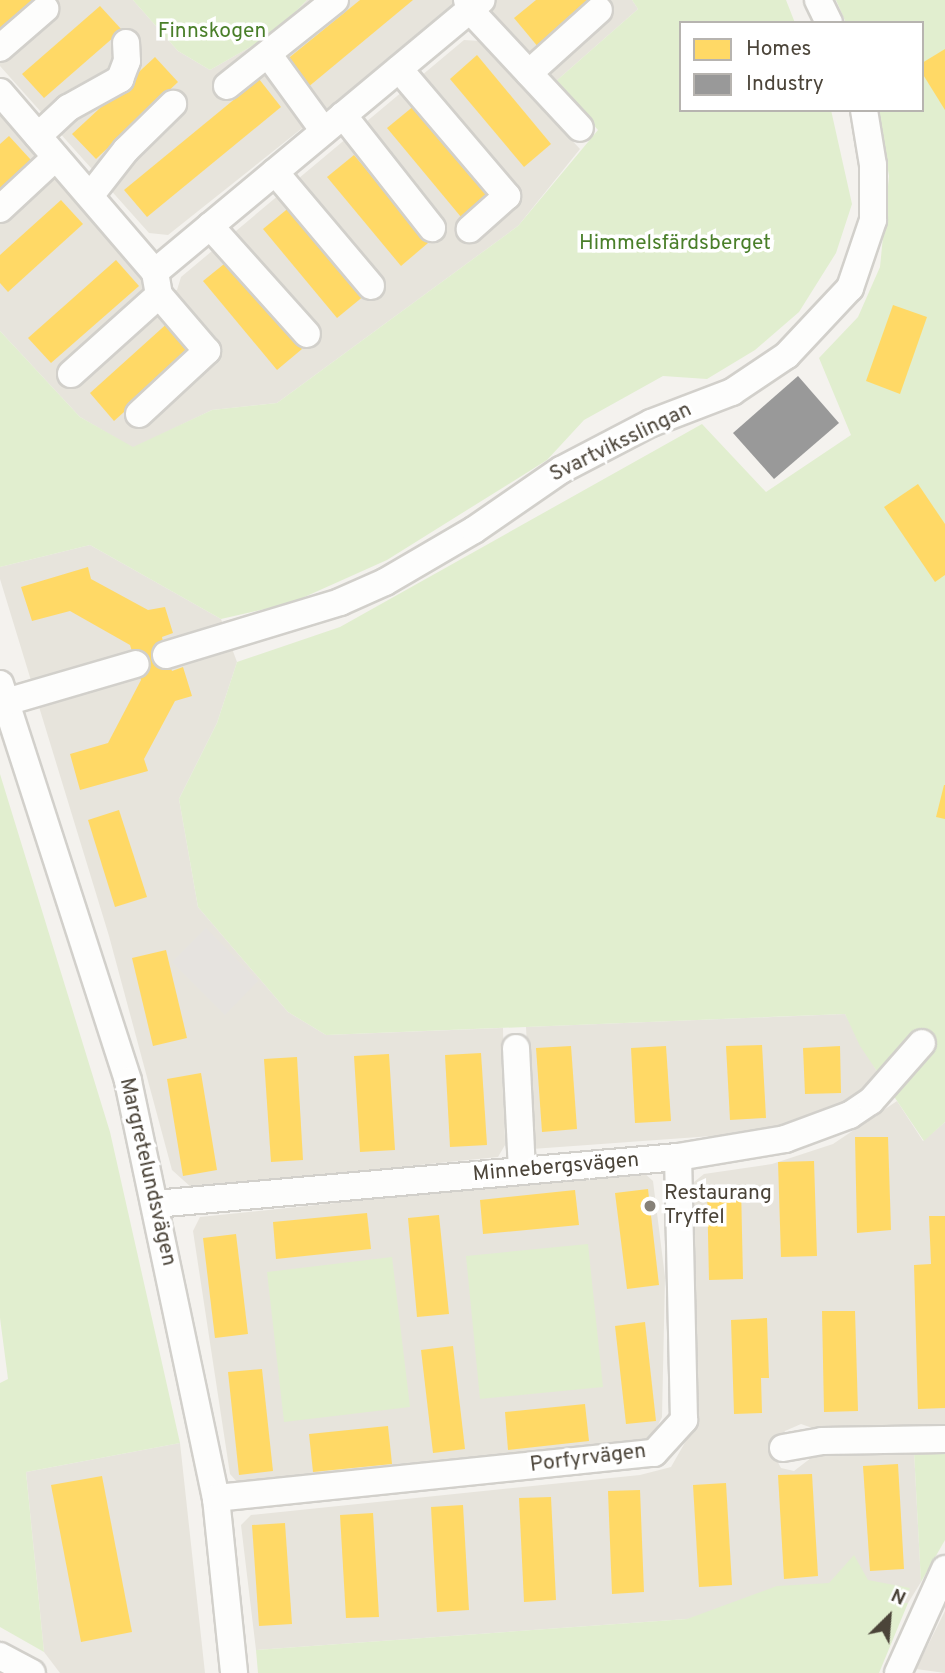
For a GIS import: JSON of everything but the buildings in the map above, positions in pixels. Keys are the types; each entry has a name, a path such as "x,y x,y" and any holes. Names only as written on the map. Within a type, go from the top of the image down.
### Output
{"street":[{"path":"227,86 335,0"},
{"path":"818,0 828,21"},
{"path":"71,373 210,226 399,69 473,3 529,73 580,128"},
{"path":"0,48 45,9"},
{"path":"529,73 599,10"},
{"path":"38,136 68,108 120,79 127,61 125,43"},
{"path":"268,54 432,228"},
{"path":"399,69 507,196 470,229"},
{"path":"0,92 90,196 207,351 139,414"},
{"path":"90,196 126,150 173,104"},
{"name":"Svartviksslingan","path":"166,655 340,602 385,582 474,530 561,470 651,423 732,391 787,355 850,288 873,220 873,165 864,112"},
{"path":"0,209 56,157"},
{"path":"275,172 371,286"},
{"path":"210,226 307,334"},
{"path":"3,693 136,664"},
{"name":"Margretelundsvägen","path":"3,693 128,1081 216,1498 234,1673"},
{"name":"Minnebergsvägen","path":"156,1204 677,1157 785,1139 850,1115 871,1101 922,1043"},
{"path":"516,1048 522,1171"},
{"name":"Porfyrvägen","path":"216,1498 654,1453 684,1420 677,1157"},
{"path":"783,1448 822,1441 945,1439"},
{"path":"898,1673 945,1569"},
{"path":"0,1656 32,1673"}],"shaded area":[{"path":"0,0 133,0 178,51 210,70 275,33 307,0 456,0 453,8 168,235 149,233 0,66"},
{"path":"482,0 632,0 638,9 555,82"},
{"path":"464,40 480,41 580,149 518,226 277,403 212,410 133,448 80,417 0,331 0,110 158,289 177,290 181,277"},
{"path":"90,545 221,619 237,662 217,723 179,799 198,907 288,1012 326,1035 503,1028 505,1145 498,1157 192,1188 172,1170 109,936 0,579 0,567"},
{"path":"206,928 258,981 225,1015 172,962"},
{"path":"845,1014 879,1075 848,1105 782,1131 532,1149 526,1027"},
{"path":"897,1101 923,1141 945,1122 945,1428 821,1431 801,1424 785,1431 774,1455 781,1468 794,1471 820,1451 914,1451 921,1582 908,1603 256,1650 241,1525 251,1515 640,1475 671,1467 691,1432 695,1401 694,1182 704,1174 772,1164 833,1144"},
{"path":"642,1171 653,1181 665,1277 662,1417 651,1439 238,1483 230,1474 193,1231 200,1217"},
{"path":"180,1443 205,1673 60,1673 44,1652 26,1472"},
{"path":"945,1611 945,1673 916,1669"}],"green space":[{"name":"Finnskogen","path":"133,0 307,0 275,33 210,70 178,51"},
{"name":"Himmelsfärdsberget","path":"632,0 786,0 794,21 679,21 679,112 831,112 852,204 836,253 799,312 755,350 707,379 663,376 584,420 547,460 387,560 291,603 221,619 90,545 0,567 0,331 80,417 133,447 212,410 277,403 518,226 598,130 555,82 638,9"},
{"path":"836,0 945,0 945,1122 924,1141 860,1046 845,1014 326,1035 288,1012 198,907 179,799 217,723 237,662 340,627 702,424 766,492 851,435 819,358 858,317 880,267 889,176 878,112 924,112 924,21 845,21"},
{"path":"0,774 110,1132 180,1443 26,1472 44,1652 0,1627 0,1383 8,1379 0,1318"},
{"path":"588,1244 603,1387 480,1399 466,1256"},
{"path":"392,1257 410,1407 284,1422 267,1272"},
{"path":"914,1451 945,1452 945,1540 921,1582"},
{"path":"854,1555 868,1580 910,1588 903,1603 908,1603 879,1673 258,1673 256,1650 687,1619 777,1586 829,1583"}],"place":[{"name":"Restaurang Tryffel","path":"650,1206"}]}
